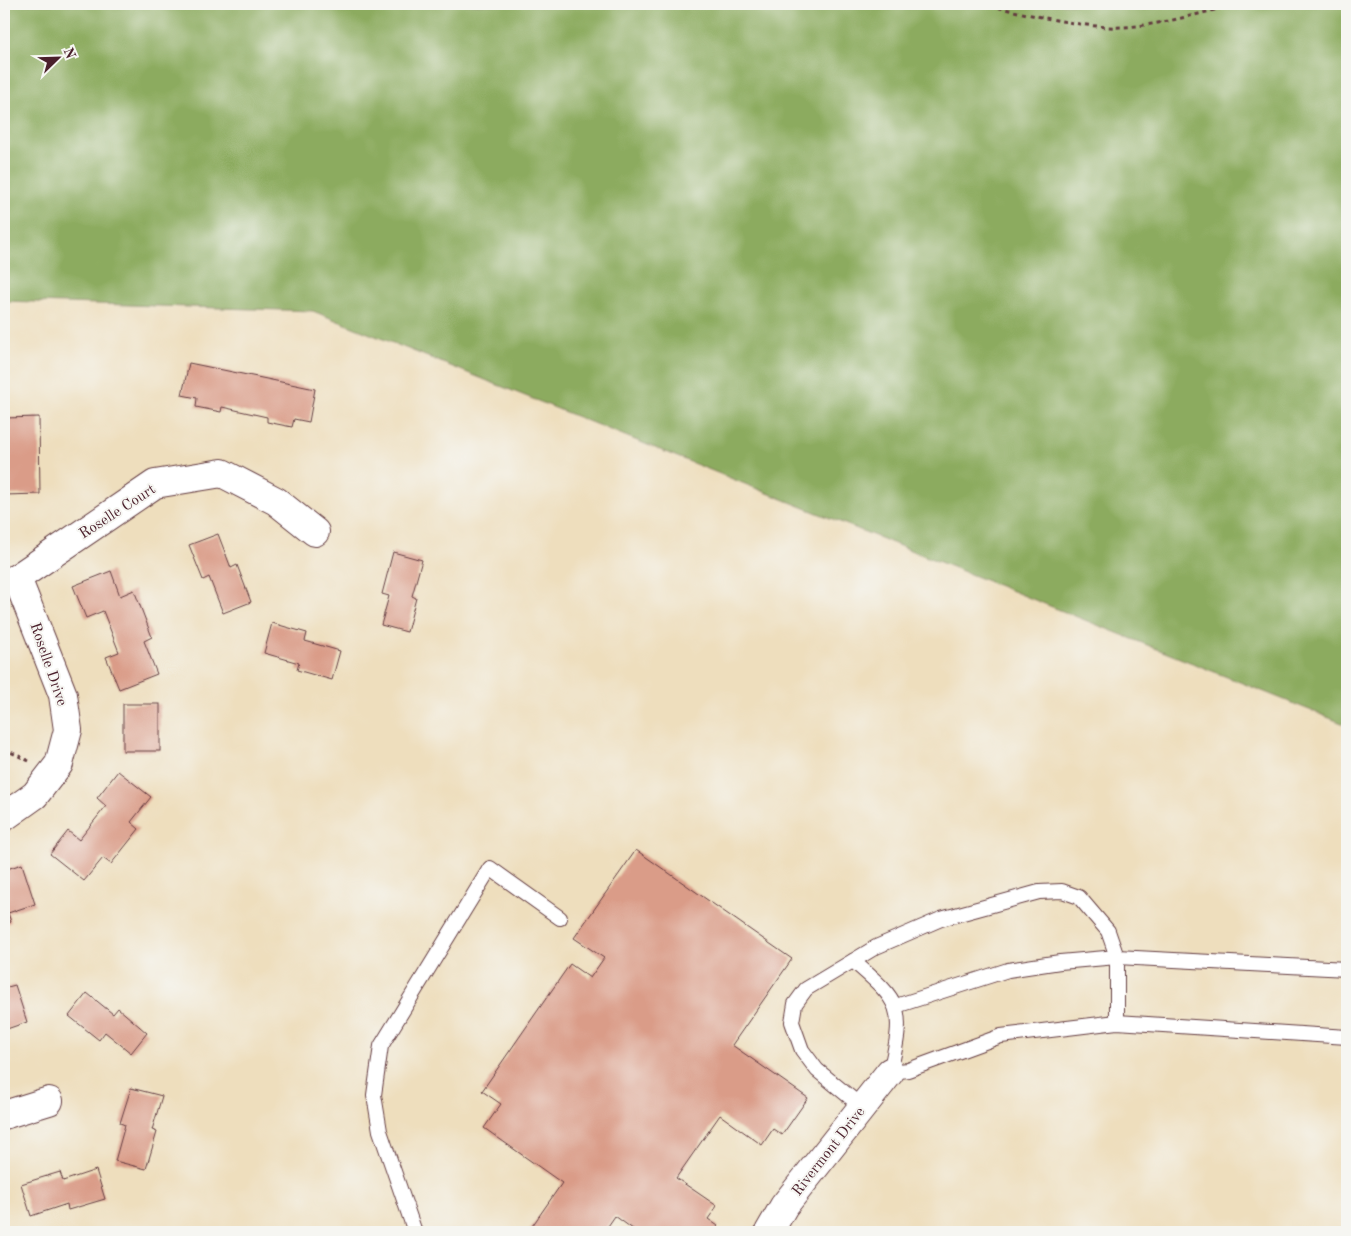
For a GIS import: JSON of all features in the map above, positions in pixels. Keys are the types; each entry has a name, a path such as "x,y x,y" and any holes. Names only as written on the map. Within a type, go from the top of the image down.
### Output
{"street":[{"name":"Roselle Court","path":"10,580 155,484 222,473 276,501 315,532"},
{"name":"Roselle Drive","path":"4,817 35,795 59,764 68,730 62,695 10,580"},
{"name":"Rivermont Drive","path":"769,1232 784,1206 890,1072"},
{"path":"4,1115 49,1101"}],"lane":[{"path":"415,1232 380,1131 374,1095 381,1046 490,868 560,918"},
{"path":"862,1107 817,1070 802,1050 792,1022 795,1004 806,989 876,947 941,919 1040,892 1062,891 1079,897 1108,931 1117,957 1117,1022"},
{"path":"896,1006 1008,970 1060,962 1117,957 1347,969"},
{"path":"853,961 884,988 896,1006 899,1036 890,1072 908,1070 1001,1036 1117,1022 1347,1037"}],"path":[{"path":"933,4 940,4"},
{"path":"983,4 1107,27 1147,25 1238,4"},
{"path":"4,749 36,765"}],"green space":[{"path":"4,4 1347,4 1347,725 313,311 4,301"}],"building":[{"path":"189,363 315,389 309,422 294,419 292,427 267,422 267,417 222,407 221,412 196,407 197,398 182,395"},
{"path":"39,417 40,494 4,495 4,418"},
{"path":"218,534 231,568 237,565 251,602 223,613 209,577 203,580 189,545"},
{"path":"393,552 422,560 412,596 416,598 407,632 381,625 389,596 382,594"},
{"path":"111,571 120,596 134,590 152,637 144,641 157,674 119,689 106,657 119,652 103,611 86,618 73,586"},
{"path":"272,623 307,633 305,641 340,651 332,680 297,670 299,663 264,653"},
{"path":"123,704 160,704 160,751 123,751"},
{"path":"118,771 151,797 131,822 139,829 111,864 103,858 84,881 50,854 68,831 79,840 106,806 97,798"},
{"path":"636,850 792,959 732,1045 808,1098 782,1135 773,1129 762,1145 720,1115 676,1178 717,1206 708,1219 718,1226 714,1232 637,1232 615,1216 604,1232 528,1232 562,1183 484,1128 501,1104 482,1091 570,964 590,978 604,958 574,938"},
{"path":"22,864 35,904 8,913 11,922 4,925 4,870"},
{"path":"15,985 27,1022 4,1030 4,988"},
{"path":"87,993 113,1014 118,1008 147,1033 131,1053 105,1032 99,1040 69,1016"},
{"path":"131,1088 162,1096 152,1130 157,1132 146,1169 115,1161 125,1125 120,1123"},
{"path":"96,1170 105,1199 68,1210 67,1204 31,1216 21,1184 60,1172 63,1181"}]}
